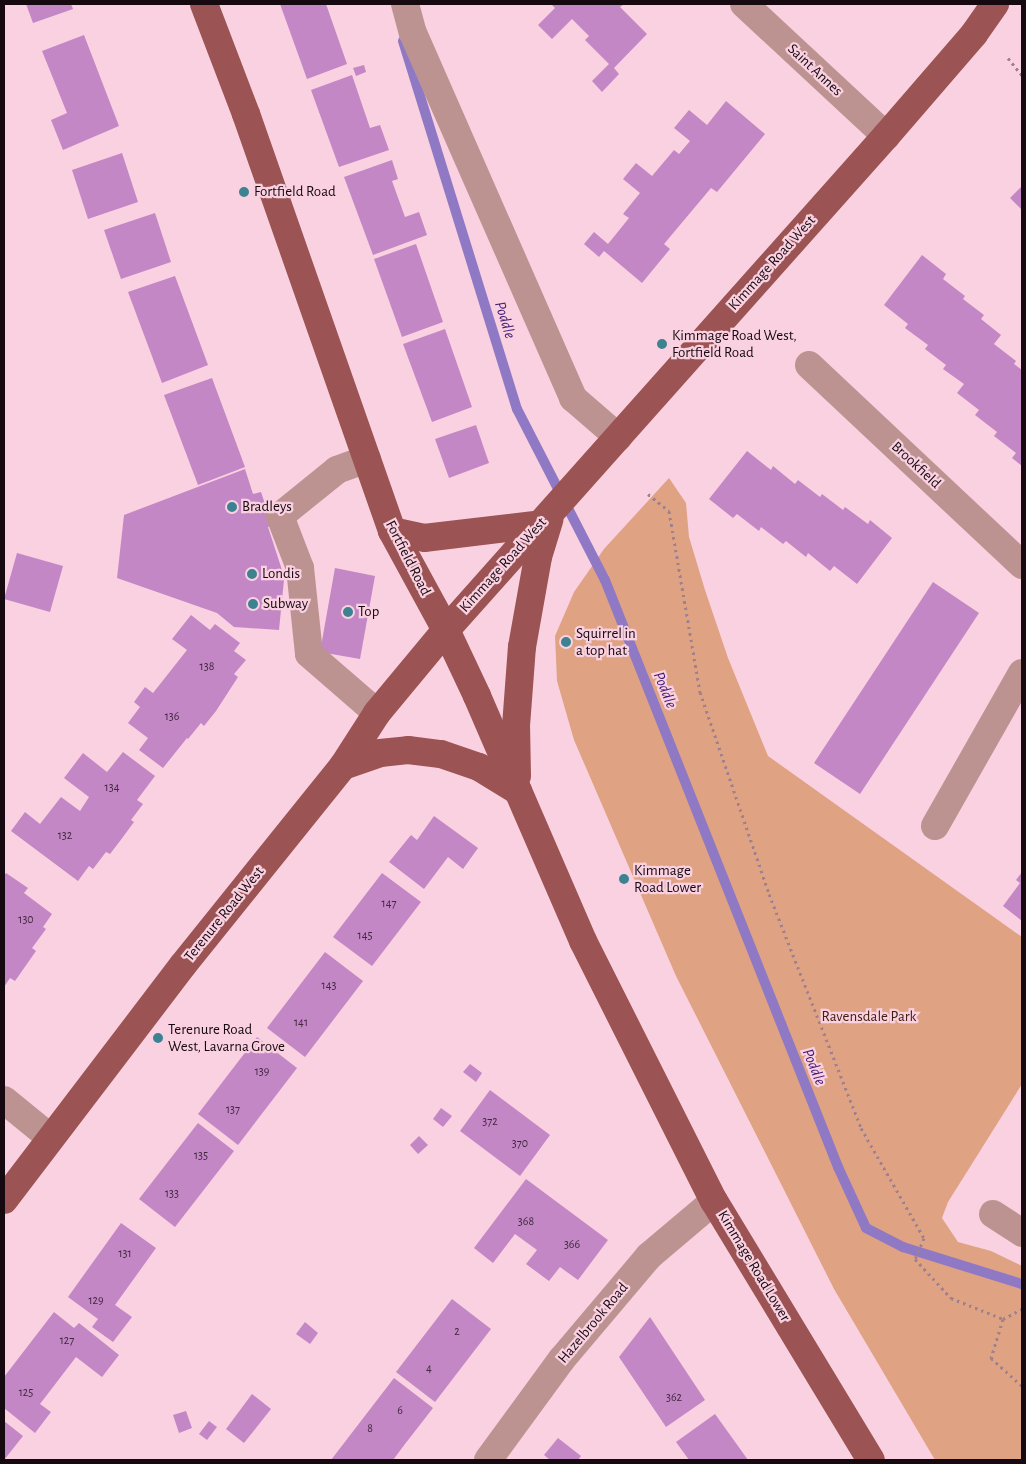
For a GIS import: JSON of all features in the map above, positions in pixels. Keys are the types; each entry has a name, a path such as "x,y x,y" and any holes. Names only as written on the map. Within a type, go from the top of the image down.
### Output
{"main road":[{"name":"Fortfield Road","path":"204,4 246,114 392,531 446,630"},
{"name":"Kimmage Road West","path":"446,630 886,136 974,34 995,4"},
{"path":"392,531 424,538 546,519 522,647 516,726 517,789"},
{"name":"Terenure Road West","path":"4,1200 184,965 343,766 377,713 446,630"},
{"name":"Kimmage Road Lower","path":"446,630 583,942 714,1201 871,1460"},
{"path":"343,766 380,753 408,750 441,754 479,767 517,789"}],"street":[{"path":"405,4 413,34 572,398 618,437"},
{"name":"Saint Annes","path":"744,4 886,136"},
{"name":"Brookfield","path":"809,366 1022,565"},
{"path":"367,459 337,470 280,516 300,568 309,654 377,713"},
{"path":"935,826 1022,673"},
{"path":"4,1100 51,1138"},
{"name":"Hazelbrook Road","path":"488,1460 562,1359 649,1256 714,1201"},
{"path":"993,1214 1022,1233"}],"path":[{"path":"1008,58 1022,75"},
{"path":"648,494 669,511 700,692 769,894 861,1128 924,1238 915,1259 951,1298 1004,1319"},
{"path":"1022,1309 1004,1319 991,1358 1022,1386"}],"green space":[{"name":"Ravensdale Park","path":"669,478 686,503 689,537 705,590 728,658 768,756 1022,937 1022,1084 948,1202 942,1218 958,1242 991,1251 1022,1266 1022,1460 935,1460 834,1289 676,976 574,740 557,681 555,636 574,592 604,549"}],"building":[{"path":"26,4 71,4 73,9 33,23"},
{"path":"280,4 326,4 347,64 307,79"},
{"path":"551,4 624,4 620,7 647,34 614,68 619,74 602,92 592,81 609,64 585,40 589,36 572,19 552,39 538,25 555,8"},
{"path":"84,35 119,126 63,150 51,120 67,113 42,51"},
{"path":"364,65 366,72 356,76 353,68"},
{"path":"352,75 370,128 380,125 389,150 339,167 311,90"},
{"path":"726,101 765,134 717,192 711,188 664,244 670,249 642,283 604,251 599,257 584,244 594,232 608,244 629,218 623,214 640,193 623,179 636,163 652,176 674,150 679,154 690,141 674,128 689,110 707,125"},
{"path":"122,153 138,202 88,219 72,170"},
{"path":"392,160 398,179 392,181 405,217 419,212 427,235 373,255 344,177"},
{"path":"1022,186 1022,210 1010,198"},
{"path":"155,213 171,262 121,279 104,230"},
{"path":"416,244 443,322 402,337 374,259"},
{"path":"922,255 946,274 943,279 965,296 963,299 984,315 981,319 1001,335 994,344 1016,361 1014,364 1022,370 1022,466 1012,458 1016,453 994,436 997,432 975,415 979,410 957,393 964,384 943,369 946,365 925,349 928,345 905,328 908,324 884,305"},
{"path":"175,276 208,365 162,383 128,292"},
{"path":"445,329 472,407 432,422 403,344"},
{"path":"212,378 245,467 198,485 164,395"},
{"path":"476,425 489,463 449,478 435,439"},
{"path":"747,451 771,470 773,466 795,484 798,480 820,497 822,494 843,510 845,507 868,524 870,520 892,538 857,584 834,566 830,571 808,553 806,557 786,541 783,544 761,527 759,531 737,514 733,518 709,499"},
{"path":"245,469 253,494 261,492 272,525 268,527 282,570 285,570 279,630 234,627 217,613 117,578 124,515"},
{"path":"17,553 63,566 50,612 4,599"},
{"path":"335,568 375,576 360,659 320,652"},
{"path":"933,582 979,613 860,794 814,763"},
{"path":"191,615 210,630 215,624 240,643 234,651 246,660 234,674 238,677 216,711 204,726 201,723 187,738 163,768 139,750 148,738 128,723 140,707 134,702 145,687 153,693 187,650 172,639"},
{"path":"123,752 155,776 137,800 143,804 131,820 134,822 110,854 106,852 93,869 89,866 78,881 11,831 25,812 40,824 61,797 80,811 89,797 64,778 83,753 107,772"},
{"path":"434,816 478,848 463,869 448,857 424,889 389,862 411,835 417,840"},
{"path":"1022,872 1022,921 1003,906 1020,883 1016,880"},
{"path":"6,873 28,888 24,893 52,914 43,927 46,929 32,948 36,951 15,981 10,978 4,987 4,876"},
{"path":"382,873 421,902 372,966 333,937"},
{"path":"325,952 363,981 305,1057 267,1028"},
{"path":"257,1037 297,1068 238,1145 198,1114"},
{"path":"470,1064 482,1073 476,1082 463,1072"},
{"path":"490,1090 550,1135 520,1176 460,1131"},
{"path":"441,1108 452,1116 443,1127 433,1119"},
{"path":"198,1123 234,1151 175,1227 139,1199"},
{"path":"419,1136 428,1145 418,1154 410,1145"},
{"path":"526,1179 608,1240 578,1280 560,1267 549,1281 526,1264 537,1250 515,1234 493,1263 474,1248"},
{"path":"121,1223 156,1248 115,1305 132,1317 113,1342 92,1327 98,1319 68,1297"},
{"path":"452,1299 491,1329 435,1402 396,1372"},
{"path":"54,1312 74,1328 79,1323 119,1355 102,1377 76,1357 40,1404 51,1412 35,1433 4,1408 4,1377"},
{"path":"650,1317 705,1400 666,1427 619,1357"},
{"path":"305,1322 318,1333 310,1344 296,1334"},
{"path":"394,1378 433,1408 393,1460 331,1460"},
{"path":"252,1394 271,1409 244,1443 226,1429"},
{"path":"186,1411 192,1428 179,1433 173,1415"},
{"path":"715,1414 748,1460 689,1460 676,1442"},
{"path":"4,1421 23,1436 4,1460"},
{"path":"209,1421 217,1427 207,1440 199,1434"},
{"path":"558,1438 581,1456 578,1460 550,1460 544,1455"}],"waterway":[{"name":"Poddle","path":"403,41 517,409 605,580 838,1167 866,1228 903,1247 1022,1284"}],"place":[{"name":"Fortfield Road","path":"244,192"},
{"name":"Kimmage Road West, Fortfield Road","path":"662,344"},
{"name":"Bradleys","path":"232,507"},
{"name":"Londis","path":"252,574"},
{"name":"Subway","path":"253,604"},
{"name":"Top","path":"348,612"},
{"name":"Squirrel in a top hat","path":"566,642"},
{"name":"Kimmage Road Lower","path":"624,879"},
{"name":"Terenure Road West, Lavarna Grove","path":"158,1038"}]}
